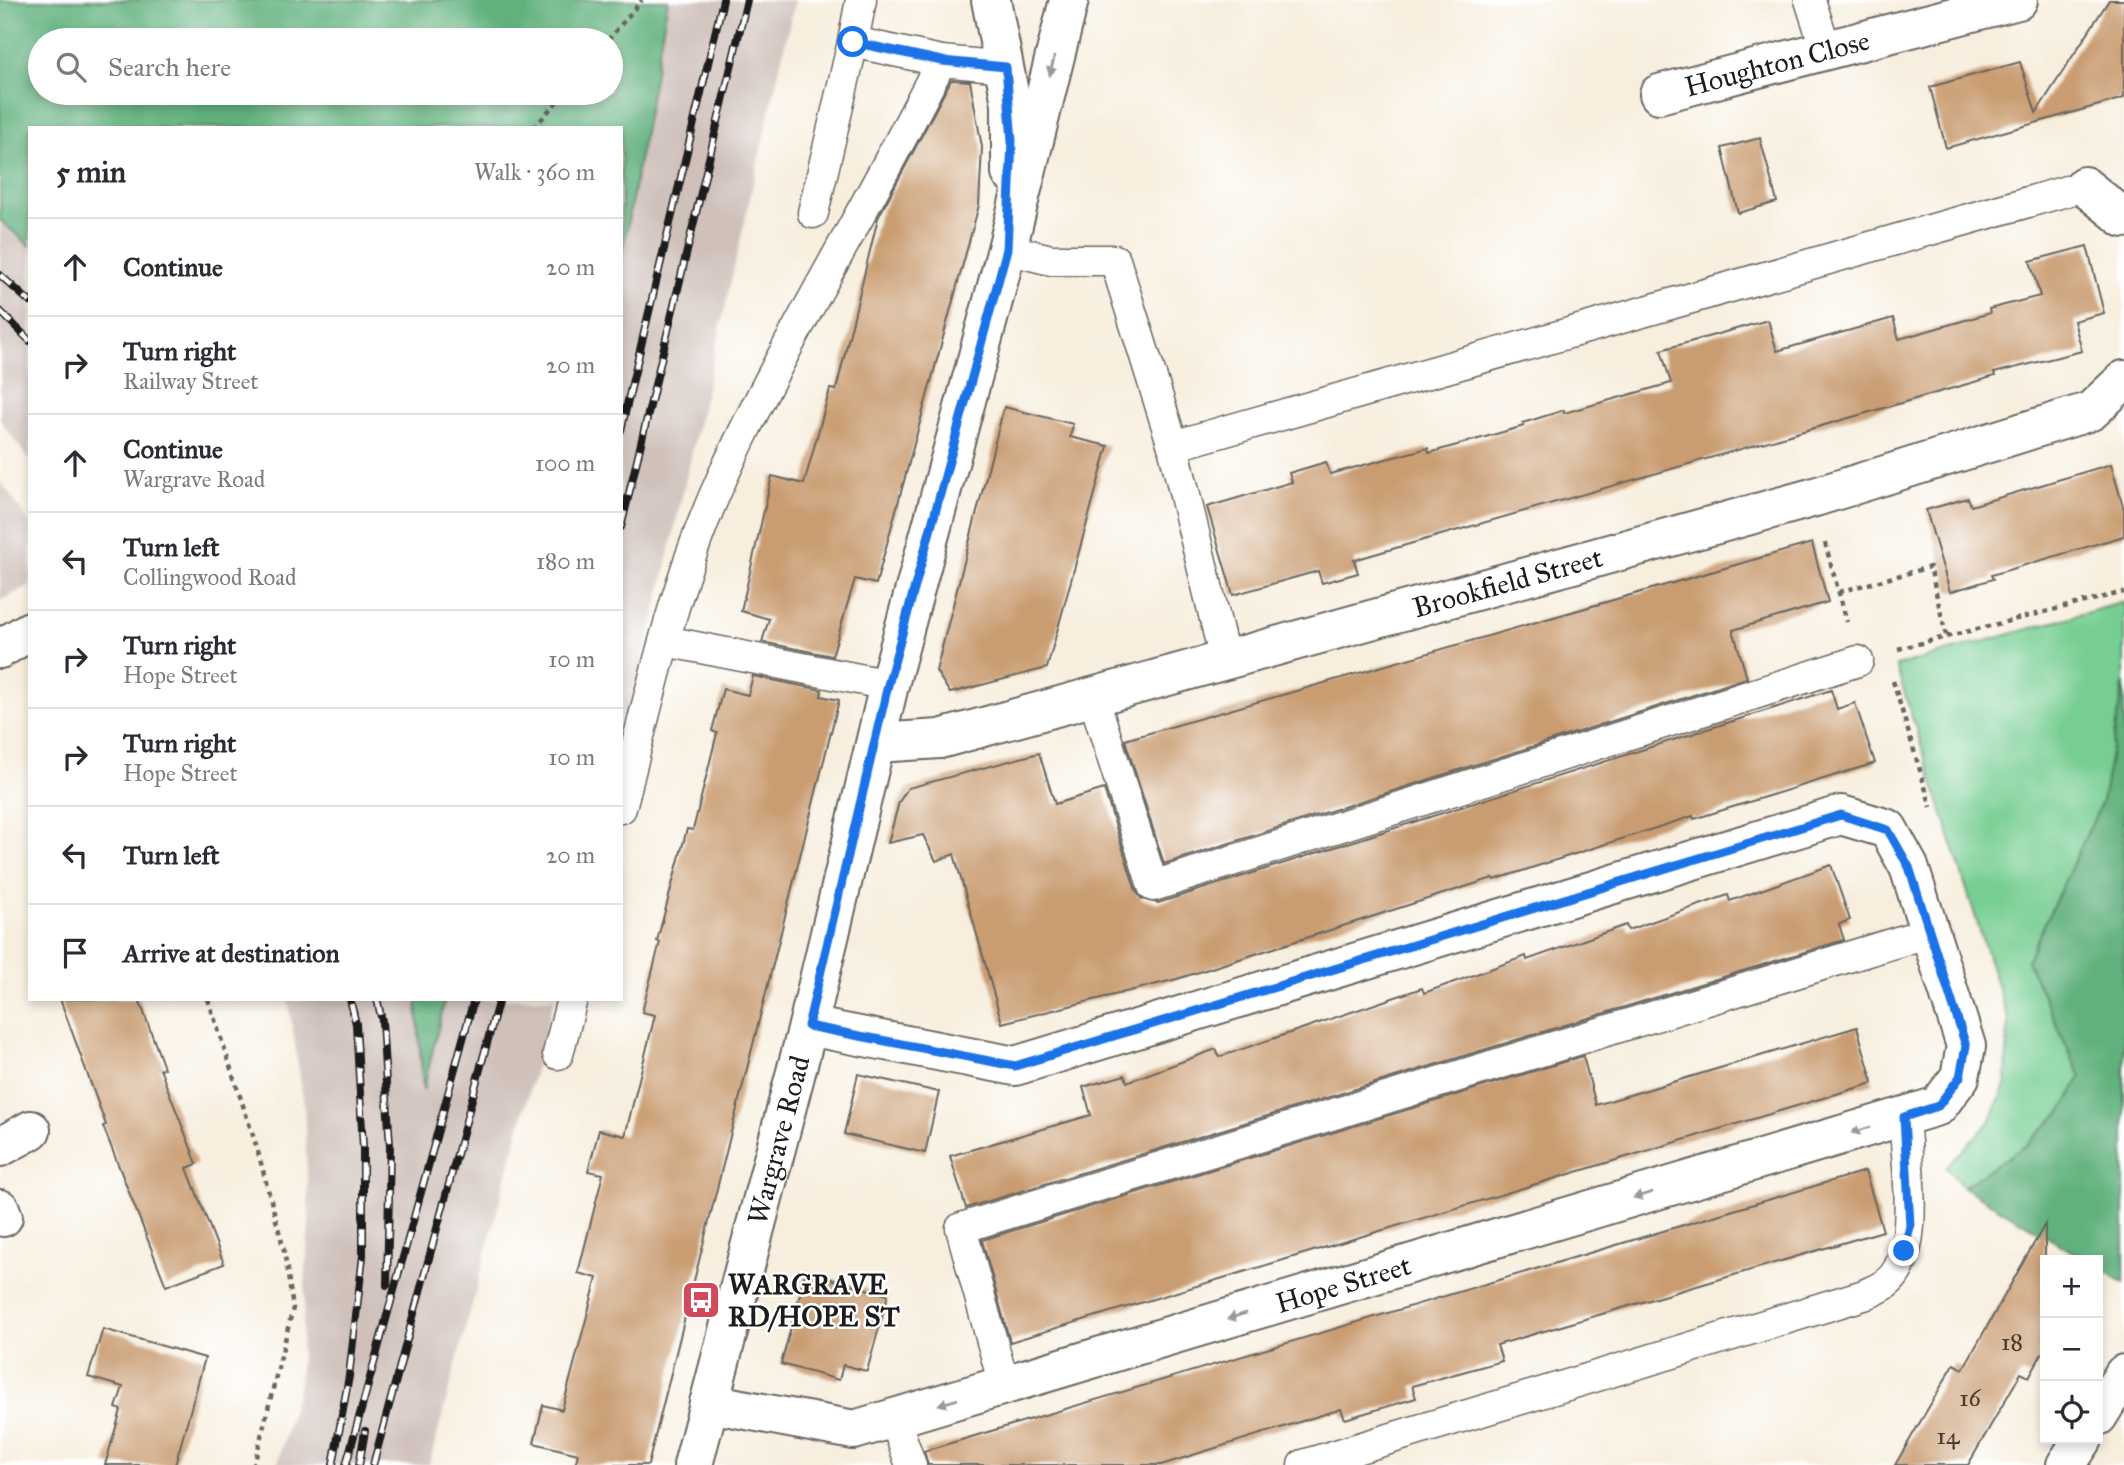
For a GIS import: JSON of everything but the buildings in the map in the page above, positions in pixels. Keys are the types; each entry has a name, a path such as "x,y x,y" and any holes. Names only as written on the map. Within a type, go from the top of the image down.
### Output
{"street":[{"path":"991,0 1006,67 1012,141 1007,249"},
{"name":"Wargrave Road","path":"692,1465 808,1026 888,685 1007,249 1069,0"},
{"name":"Houghton Close","path":"1659,94 2018,0"},
{"path":"2084,186 2124,218"},
{"name":"Brookfield Street","path":"876,743 940,739 1815,497 2091,411 2124,380"},
{"path":"0,649 28,632"},
{"path":"808,1026 1015,1066 1841,815 1888,830 1909,867 1930,932"},
{"name":"Hope Street","path":"709,1404 854,1430 1938,1106 1960,1077 1966,1046 1930,932"},
{"path":"2103,1408 2124,1374"},
{"path":"2066,1465 2080,1444"}],"lane":[{"path":"813,213 853,42 860,0"},
{"path":"1810,0 1826,50"},
{"path":"853,42 942,61 1006,67"},
{"path":"623,800 665,641 720,481 772,374 942,61"},
{"path":"1173,446 2084,186"},
{"path":"1007,249 1051,260 1115,260 1173,446 1225,660"},
{"path":"665,641 888,685"},
{"path":"1093,696 1153,886 1858,662"},
{"path":"1004,1385 961,1228 1930,932"},
{"path":"558,1054 571,1001"},
{"path":"1303,1465 1825,1307 1885,1285 1900,1266 1910,1226 1904,1117"},
{"path":"894,1418 911,1465"}],"path":[{"path":"618,28 642,0"},
{"path":"536,126 554,105"},
{"path":"1815,497 1858,662 1945,635 2124,592"},
{"path":"1839,593 1930,567 1945,635"},
{"path":"209,1001 260,1161 284,1250 293,1308 254,1465"}],"shaded area":[{"path":"0,0 795,0 646,654 623,739 623,126 28,126 28,459 0,419"},
{"path":"0,480 28,521 28,586 0,601"},
{"path":"288,1001 553,1001 429,1465 277,1465 299,1384 309,1220 304,1105"}],"green space":[{"path":"0,0 668,0 623,249 623,126 28,126 28,244 0,220"},
{"path":"2124,602 2124,681 2102,802 2027,961 2081,1077 2062,1111 2025,1146 1963,1187 1946,1167 1990,1122 2006,1082 2008,1020 1896,666"},
{"path":"2124,681 2124,1283 2103,1270 2103,1255 2078,1255 1963,1187 2025,1146 2062,1111 2081,1077 2027,961 2102,802"},
{"path":"417,1001 445,1001 423,1091"}],"railway":[{"path":"623,422 723,0"},
{"path":"623,519 747,0"},
{"path":"0,275 28,300"},
{"path":"0,311 28,339"},
{"path":"333,1465 349,1376 363,1256 363,1147 356,1024 350,1001"},
{"path":"377,1001 382,1021 390,1146 387,1285"},
{"path":"346,1465 473,1001"},
{"path":"373,1465 498,1001"},
{"path":"359,1465 365,1431"}],"place":[{"name":"WARGRAVE RD/HOPE ST","path":"701,1300"}],"route":[{"path":"853,42 942,61 1006,67 1012,141 1007,249 888,685 808,1026 1015,1066 1841,815 1888,830 1909,867 1966,1046 1960,1077 1938,1106 1904,1117 1910,1226 1904,1251"}]}
